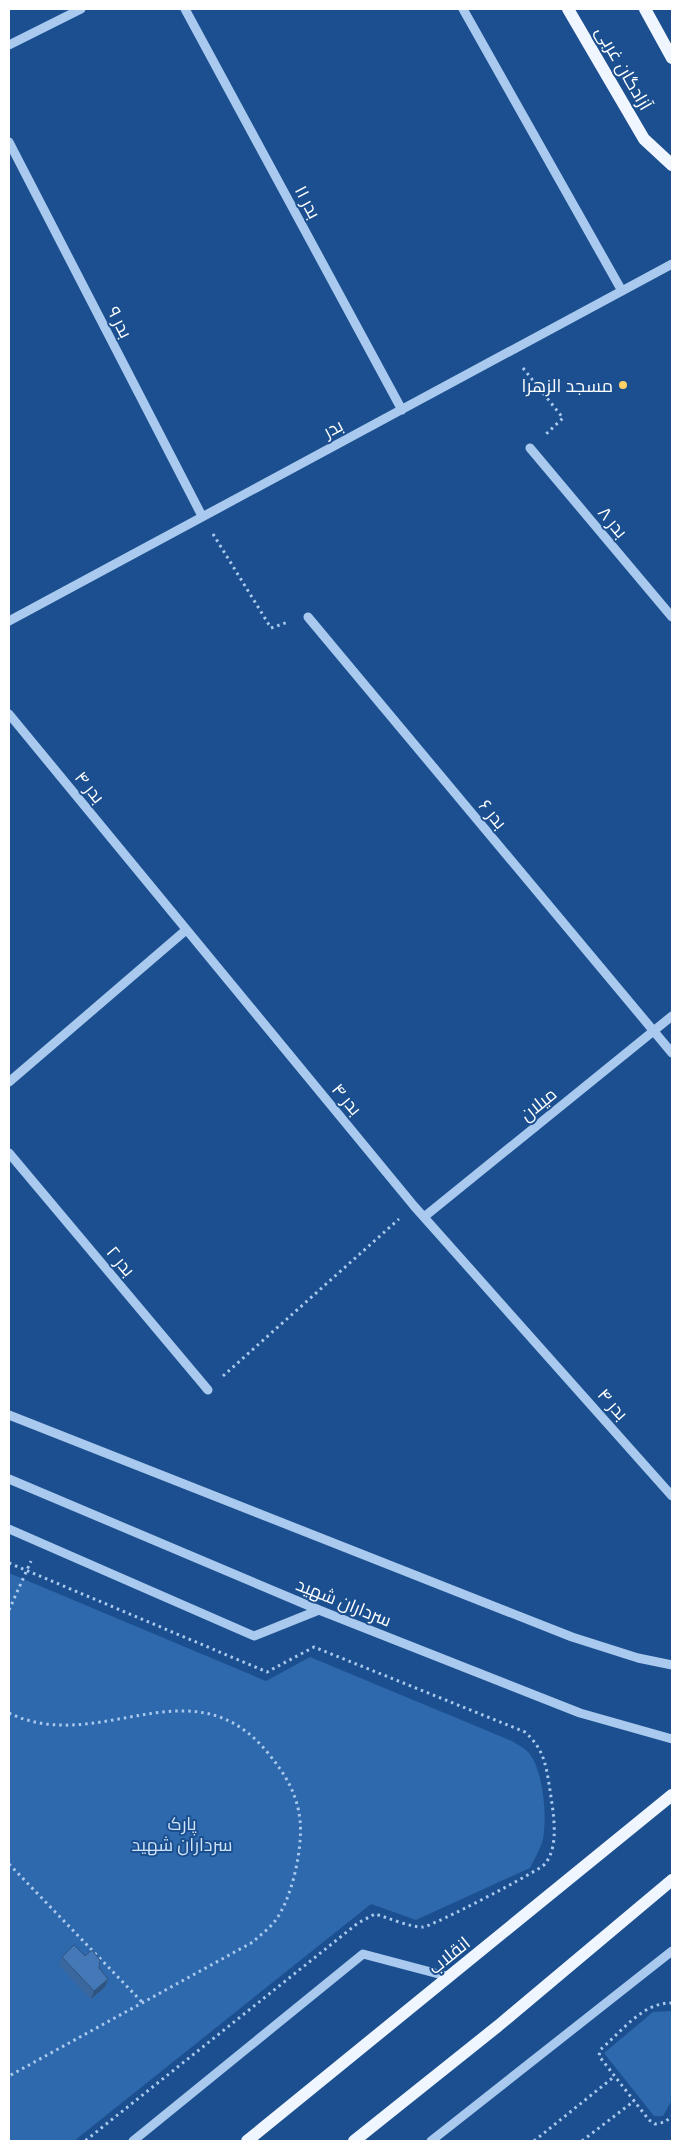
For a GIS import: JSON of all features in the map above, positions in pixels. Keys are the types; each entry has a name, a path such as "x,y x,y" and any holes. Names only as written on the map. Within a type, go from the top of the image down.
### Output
{"main road":[{"name":"آزادگان غربی","path":"568,9 644,139 672,165"},
{"path":"645,9 672,58"},
{"name":"انقلاب","path":"247,2141 672,1795"},
{"path":"354,2141 506,2020 672,1880"}],"street":[{"path":"9,45 81,9"},
{"name":"بدر ۱۱","path":"185,9 402,410"},
{"path":"463,9 622,291"},
{"name":"بدر ۹","path":"9,142 202,516"},
{"name":"بدر","path":"9,621 672,264"},
{"name":"بدر ۸","path":"530,448 672,617"},
{"name":"بدر ۶","path":"308,617 672,1053"},
{"name":"بدر ۴","path":"9,714 414,1206 672,1496"},
{"path":"9,1082 186,930"},
{"name":"میلان","path":"424,1217 672,1016"},
{"name":"بدر ۲","path":"9,1153 208,1390"},
{"path":"9,1416 572,1637 638,1658 672,1665"},
{"name":"سرداران شهید","path":"9,1478 319,1610 580,1713 672,1739"},
{"path":"9,1529 254,1636 319,1610"},
{"path":"431,2141 672,1951"},
{"path":"134,2141 363,1954 450,1977"}],"path":[{"path":"510,352 563,418 530,448"},
{"path":"202,516 271,628 308,617"},
{"path":"208,1390 414,1206"},
{"path":"9,1610 39,1542"},
{"path":"9,1564 267,1672 314,1647 525,1732 536,1742 546,1763 553,1812 553,1846 544,1865 444,1919 422,1928 375,1914 358,1923 85,2141"},
{"path":"9,1713 22,1719 48,1725 82,1725 154,1712 198,1710 231,1722 260,1744 287,1776 298,1806 302,1837 294,1880 276,1920 253,1942 9,2076"},
{"path":"9,1864 142,2002"},
{"path":"672,2003 662,2002 650,2006 600,2050 599,2056 649,2120 655,2124 665,2122 672,2116"},
{"path":"534,2141 615,2076"},
{"path":"582,2141 634,2101"}],"green space":[{"name":"پارک سرداران شهید","path":"9,1573 266,1681 310,1657 512,1741 528,1752 533,1760 538,1770 543,1796 544,1834 541,1846 530,1868 416,1920 371,1904 74,2141 9,2141"},
{"path":"672,2011 672,2100 663,2116 654,2116 604,2053 653,2012"}],"building":[{"path":"74,1945 85,1956 92,1950 100,1960 99,1968 108,1979 94,1991 62,1957"}],"place":[{"name":"مسجد الزهرا","path":"623,385"}]}
